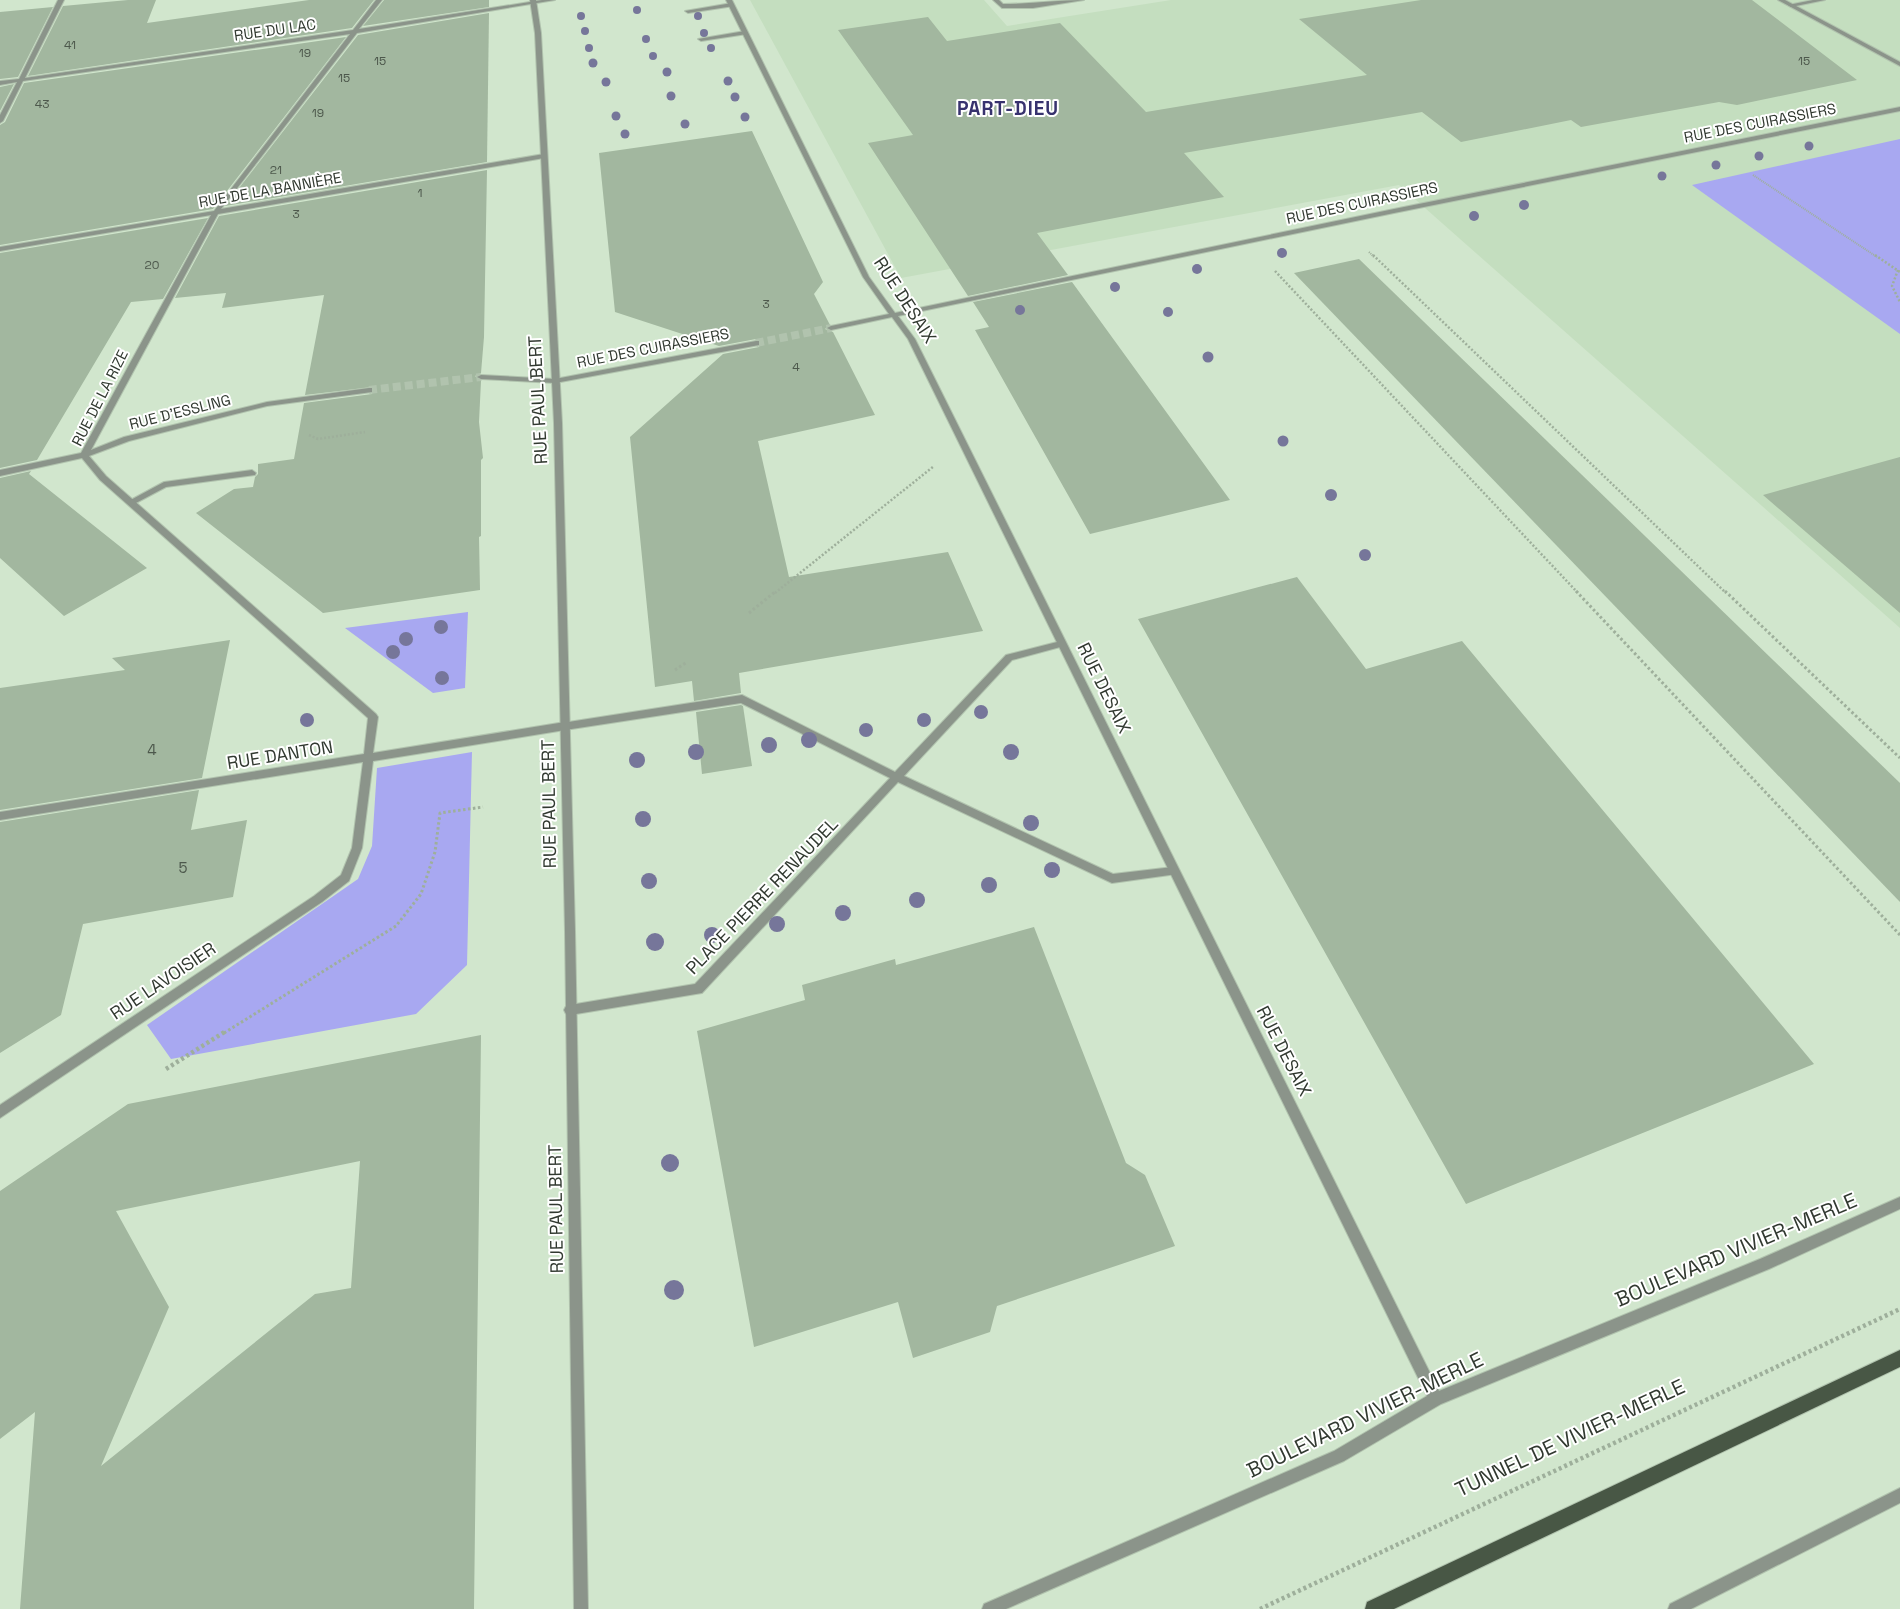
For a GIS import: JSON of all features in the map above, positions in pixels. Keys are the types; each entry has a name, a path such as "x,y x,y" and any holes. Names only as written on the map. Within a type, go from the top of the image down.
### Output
{"main road":[{"path":"1374,1609 1900,1358"}],"street":[{"path":"0,120 61,0"},
{"name":"RUE DE LA RIZE","path":"368,757 372,717 103,478 84,455 216,212 379,0"},
{"name":"RUE DU LAC","path":"0,83 355,31 534,1 552,0"},
{"path":"996,0 1002,6 1014,7 1082,0"},
{"path":"1781,0 1900,64"},
{"path":"1791,5 1822,0"},
{"name":"RUE PAUL BERT","path":"534,1 538,34 558,422 581,1609"},
{"path":"688,11 730,3"},
{"name":"RUE DESAIX","path":"730,3 866,278 910,339 1436,1399"},
{"path":"701,39 745,33"},
{"name":"RUE DES CUIRASSIERS","path":"831,328 1248,241 1900,109"},
{"name":"RUE DE LA BANNIÈRE","path":"0,249 544,156"},
{"name":"RUE DES CUIRASSIERS","path":"555,381 756,343"},
{"path":"481,377 555,381"},
{"name":"RUE D'ESSLING","path":"0,473 84,455 127,439 267,404 369,390"},
{"path":"131,502 164,485 252,473"},
{"name":"PLACE PIERRE RENAUDEL","path":"570,1010 698,990 1009,657 1061,644"},
{"path":"565,726 742,700 897,777 1112,879 1173,871"},
{"name":"RUE DANTON","path":"0,816 565,726"},
{"name":"RUE LAVOISIER","path":"0,1112 282,924 345,878 357,848 368,757"},
{"name":"BOULEVARD VIVIER-MERLE","path":"989,1609 1339,1456 1436,1399 1764,1264 1900,1203"},
{"path":"1675,1609 1900,1495"}],"path":[{"path":"1711,147 1899,271 1892,286 1900,302"},
{"path":"1248,241 1900,935"},
{"path":"1366,249 1900,758"},
{"path":"749,613 907,488"},
{"path":"166,1069 396,926 421,894 435,852 440,813 483,807"},
{"name":"TUNNEL DE VIVIER-MERLE","path":"1260,1609 1900,1309"}],"shaded area":[{"path":"750,0 984,0 1007,26 1171,0 1900,0 1900,628 1399,185 901,278"},
{"path":"1900,139 1900,334 1692,185"},
{"path":"468,612 465,688 433,693 345,628"},
{"path":"472,752 467,965 416,1014 171,1059 147,1025 358,879 372,846 377,768"}],"building":[{"path":"128,0 156,0 147,23 309,0 374,0 352,28 28,76 63,6"},
{"path":"384,0 489,0 489,7 363,26"},
{"path":"1421,0 1752,0 1857,80 1737,105 1719,102 1581,127 1571,120 1461,142 1422,112 1184,153 1224,197 1037,233 1068,275 968,296 868,143 913,135 838,30 928,17 947,41 1060,23 1146,112 1367,75 1299,19"},
{"path":"53,7 18,77 0,79 0,12"},
{"path":"489,13 487,162 225,206 358,35"},
{"path":"346,37 213,209 0,245 0,125 5,122 24,83"},
{"path":"14,84 0,111 0,87"},
{"path":"752,131 823,282 814,294 830,325 825,329 833,332 875,415 758,441 789,577 948,552 983,631 739,673 741,693 694,701 692,681 655,687 630,437 723,354 759,347 761,341 756,339 719,346 615,312 599,153"},
{"path":"487,170 484,337 481,373 475,376 481,381 479,422 483,458 481,460 481,536 479,537 480,590 323,613 196,513 234,489 253,487 255,477 258,474 258,464 294,459 304,403 372,394 373,387 305,395 324,295 222,308 226,293 175,298 219,216"},
{"path":"208,218 163,299 131,302 37,460 0,468 0,253"},
{"path":"1359,259 1900,783 1900,902 1294,273"},
{"path":"1072,282 1230,500 1090,534 975,330 989,327 973,302"},
{"path":"1900,457 1900,613 1763,495"},
{"path":"31,471 29,474 147,568 64,616 0,558 0,478"},
{"path":"1297,577 1366,669 1462,641 1814,1064 1466,1204 1138,619"},
{"path":"230,640 202,778 0,810 0,688 125,670 112,658"},
{"path":"743,706 752,766 702,774 696,712"},
{"path":"199,790 191,830 247,820 233,897 83,924 61,1015 0,1053 0,822"},
{"path":"1034,927 1126,1163 1145,1175 1175,1246 997,1306 990,1332 913,1358 898,1302 754,1347 697,1031 805,1000 802,985 895,959 896,965"},
{"path":"481,1035 474,1609 20,1609 35,1412 0,1439 0,1191 128,1104","holes":["360,1161 351,1288 315,1294 101,1466 169,1307 116,1211"]}],"tunnel":[{"path":"756,343 831,328"},
{"path":"369,390 481,377"}],"district":[{"name":"PART-DIEU","path":"1008,108"}]}
